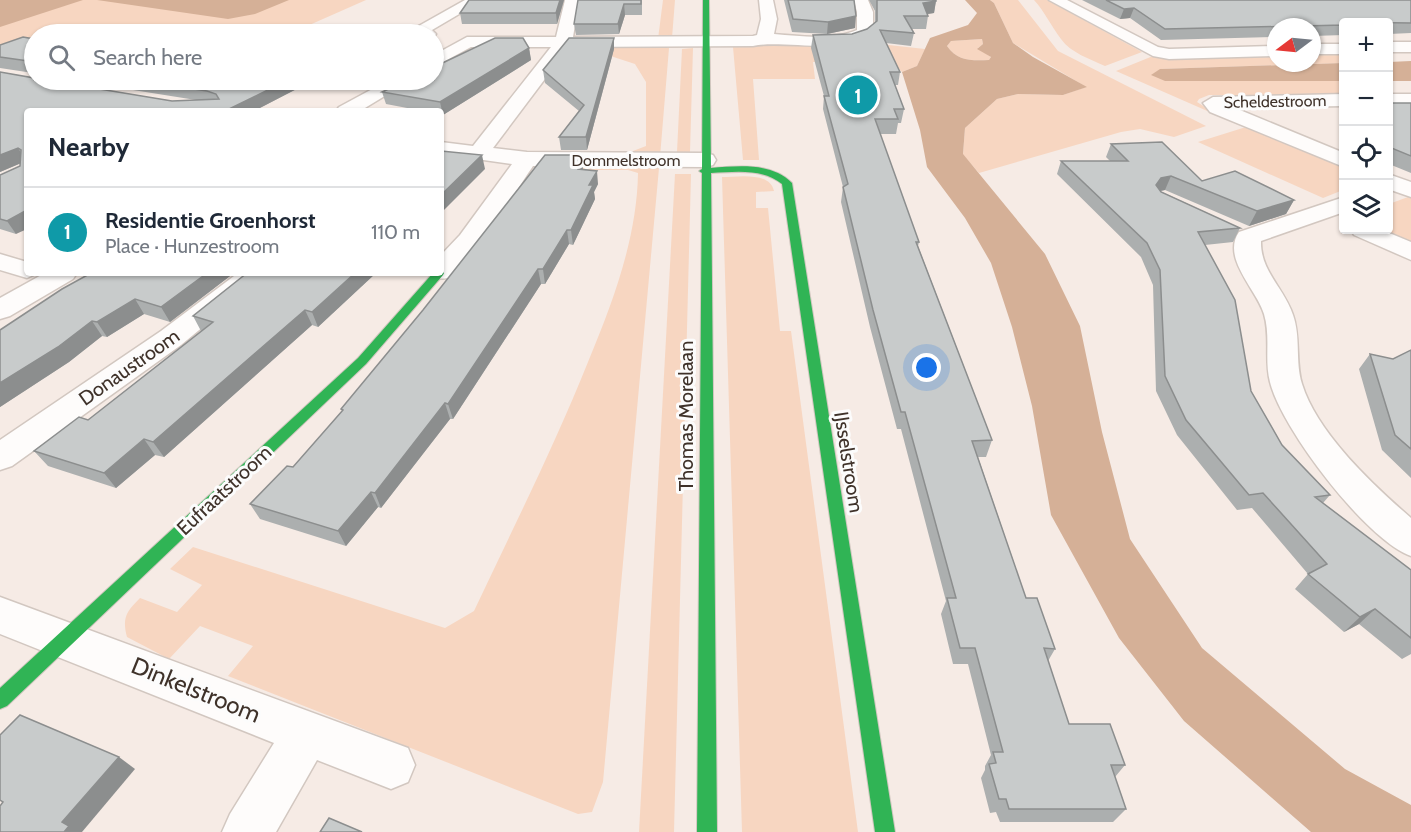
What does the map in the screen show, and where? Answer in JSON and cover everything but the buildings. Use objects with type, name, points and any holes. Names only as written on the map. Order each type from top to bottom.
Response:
[{"type":"street","points":[[432,24],[476,0]]},
{"type":"street","points":[[478,153],[563,44],[572,0]]},
{"type":"street","name":"Thomas Morelaan","points":[[706,0],[707,832]]},
{"type":"street","points":[[765,38],[769,19],[766,0]]},
{"type":"street","points":[[444,38],[467,42],[563,44],[705,42],[765,38],[839,39],[865,33],[865,12],[861,0]]},
{"type":"street","points":[[1056,0],[1154,51],[1169,54],[1267,51]]},
{"type":"street","points":[[444,56],[467,42]]},
{"type":"street","points":[[1393,47],[1411,47]]},
{"type":"street","points":[[1321,49],[1339,48]]},
{"type":"street","points":[[351,108],[384,90]]},
{"type":"street","name":"Scheldestroom","points":[[1339,100],[1213,103],[1217,108],[1339,159]]},
{"type":"street","points":[[1393,100],[1411,100]]},
{"type":"street","name":"Dommelstroom","points":[[444,148],[527,159],[705,166]]},
{"type":"street","name":"Eufraatstroom","points":[[444,268],[469,240],[527,159]]},
{"type":"street","name":"IJsselstroom","points":[[705,166],[767,171],[779,175],[787,183],[885,832]]},
{"type":"street","points":[[1337,212],[1238,233],[1254,274],[1270,296],[1279,315],[1286,384],[1301,414],[1319,442],[1353,484],[1411,540]]},
{"type":"street","points":[[1372,234],[1411,252]]},
{"type":"street","points":[[0,262],[24,269]]},
{"type":"street","points":[[0,310],[51,276]]},
{"type":"street","name":"Donaustroom","points":[[0,457],[171,338],[251,276]]},
{"type":"street","name":"Eufraatstroom","points":[[0,700],[363,361],[437,276]]},
{"type":"street","name":"Dinkelstroom","points":[[0,615],[66,638],[306,734],[391,765]]},
{"type":"street","points":[[248,832],[306,734]]},
{"type":"shaded area","points":[[0,0],[366,0],[312,24],[24,24],[24,44],[0,52]]},
{"type":"shaded area","points":[[0,0],[83,0],[0,27]]},
{"type":"shaded area","points":[[97,0],[289,0],[255,14],[228,19]]},
{"type":"shaded area","points":[[663,0],[675,0],[672,38],[658,39]]},
{"type":"shaded area","points":[[965,0],[990,0],[994,3],[1013,43],[1033,57],[1087,87],[1063,95],[1018,94],[997,99],[965,128],[963,154],[1045,254],[1080,326],[1102,432],[1130,539],[1202,648],[1345,769],[1411,805],[1411,832],[1311,832],[1184,721],[1119,638],[1051,515],[1032,406],[1012,327],[991,263],[965,218],[927,167],[920,130],[902,72],[917,66],[930,38],[968,25],[977,13]],"holes":[[[982,39],[983,44],[977,49],[991,57],[989,60],[971,60],[960,57],[947,46],[951,41]]]},
{"type":"shaded area","points":[[990,0],[1018,0],[1058,51],[1206,126],[1174,137],[1140,129],[1121,132],[979,173],[963,155],[965,128],[997,99],[1018,94],[1063,95],[1086,87],[1013,43],[994,3]]},
{"type":"shaded area","points":[[1034,0],[1047,0],[1142,52],[1105,66],[1087,58],[1065,44]]},
{"type":"shaded area","points":[[982,39],[983,44],[978,48],[991,57],[989,60],[971,60],[960,57],[947,46],[951,41]]},
{"type":"shaded area","points":[[861,42],[925,49],[917,66],[902,72],[892,62],[813,62],[815,79],[753,79],[759,160],[743,160],[733,47]]},
{"type":"shaded area","points":[[586,48],[669,48],[660,157],[624,155],[624,151],[633,151],[646,146],[646,82],[635,64]]},
{"type":"shaded area","points":[[693,48],[690,152],[677,152],[682,49]]},
{"type":"shaded area","points":[[1339,53],[1339,63],[1321,64],[1321,54]]},
{"type":"shaded area","points":[[1267,55],[1267,65],[1160,69],[1165,81],[1339,81],[1339,95],[1209,95],[1199,99],[1197,102],[1221,117],[1116,71],[1153,56],[1167,58]]},
{"type":"shaded area","points":[[1411,61],[1411,81],[1393,81],[1393,62]]},
{"type":"shaded area","points":[[1339,63],[1339,81],[1165,81],[1151,75],[1160,69],[1267,65],[1267,72],[1321,72],[1321,64]]},
{"type":"shaded area","points":[[1246,127],[1339,165],[1339,192],[1323,198],[1198,142]]},
{"type":"shaded area","points":[[555,167],[659,168],[603,782],[592,812],[578,814],[228,676],[253,646],[200,626],[169,659],[127,637],[125,625],[128,611],[140,598],[177,612],[202,585],[170,569],[193,547],[445,628],[474,611],[575,394],[615,293],[633,222],[638,173],[628,170],[539,170]]},
{"type":"shaded area","points":[[675,174],[691,174],[674,832],[639,832]]},
{"type":"shaded area","points":[[722,177],[760,178],[766,180],[774,191],[756,192],[756,208],[768,208],[780,331],[791,331],[858,832],[742,832]]},
{"type":"shaded area","points":[[1411,198],[1411,244],[1389,234],[1393,234],[1393,203]]},
{"type":"traffic: fast","points":[[706,0],[707,832]]},
{"type":"traffic: fast","points":[[704,171],[759,170],[779,177],[787,183],[885,832]]},
{"type":"traffic: fast","points":[[0,700],[362,361],[436,276]]},
{"type":"place","name":"Residentie Groenhorst","points":[[858,95]]}]
